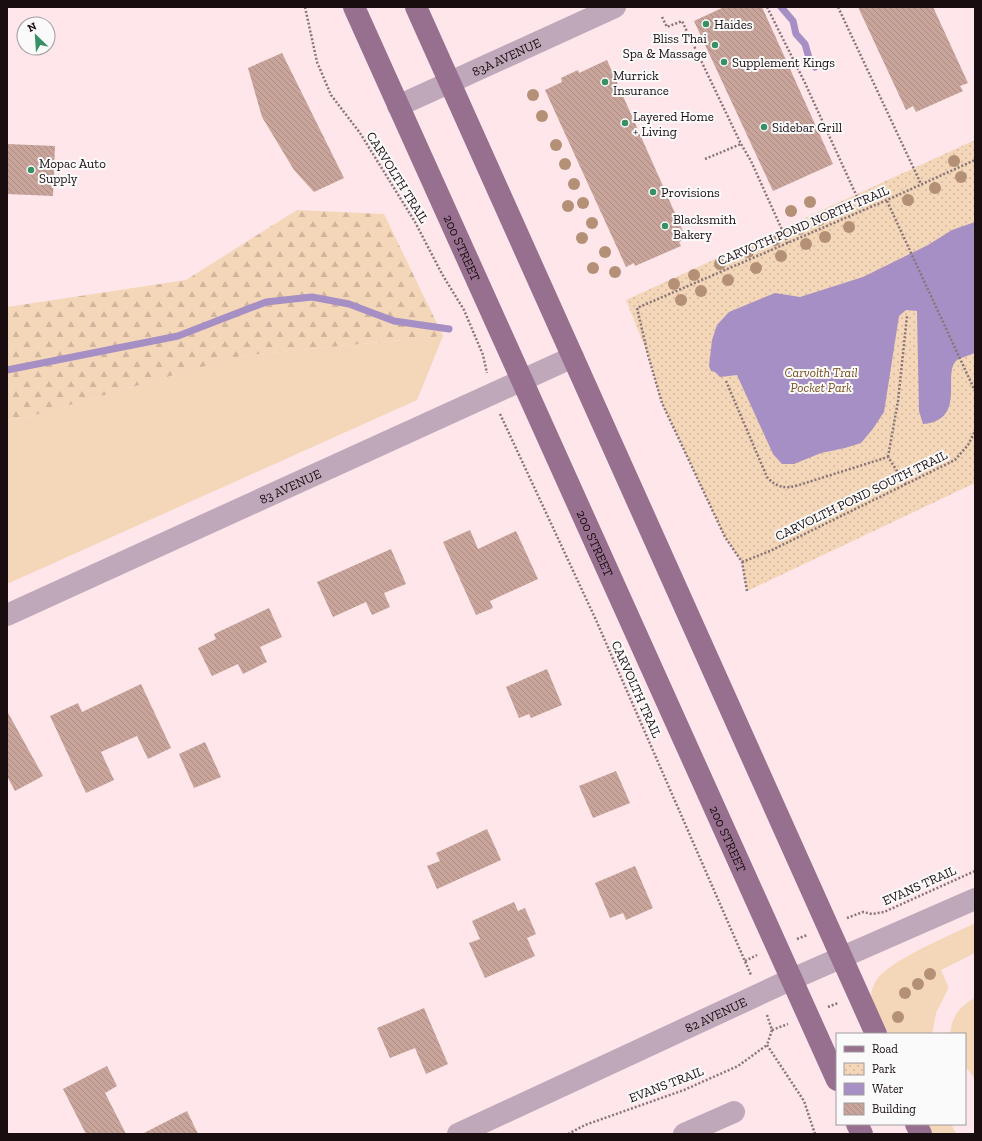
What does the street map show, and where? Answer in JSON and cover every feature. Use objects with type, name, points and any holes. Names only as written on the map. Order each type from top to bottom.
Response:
[{"type":"main road","name":"200 STREET","points":[[354,7],[790,980],[836,1078]]},
{"type":"main road","points":[[416,7],[876,1033]]},
{"type":"main road","points":[[858,1125],[862,1134]]},
{"type":"main road","points":[[916,1125],[921,1134]]},
{"type":"street","name":"83A AVENUE","points":[[398,106],[615,7]]},
{"type":"street","name":"83 AVENUE","points":[[7,615],[521,379],[573,357]]},
{"type":"street","name":"82 AVENUE","points":[[458,1134],[790,980],[975,899]]},
{"type":"street","points":[[684,1134],[734,1112]]},
{"type":"path","name":"CARVOLTH TRAIL","points":[[305,7],[317,62],[331,95],[360,133],[415,222],[442,274],[464,310],[483,355]]},
{"type":"path","points":[[767,7],[804,82],[863,210]]},
{"type":"path","points":[[838,7],[921,184]]},
{"type":"path","points":[[662,17],[667,27],[682,21],[741,144],[751,161],[788,243]]},
{"type":"path","points":[[706,159],[741,144]]},
{"type":"path","name":"CARVOTH POND NORTH TRAIL","points":[[742,562],[726,537],[662,403],[648,355],[637,308],[887,200],[975,160]]},
{"type":"path","points":[[887,200],[975,391]]},
{"type":"path","points":[[906,485],[888,457],[898,401],[907,316]]},
{"type":"path","points":[[726,381],[767,477],[774,485],[786,488],[799,486],[888,457]]},
{"type":"path","name":"CARVOLTH TRAIL","points":[[506,427],[596,620],[745,961]]},
{"type":"path","name":"CARVOLTH POND SOUTH TRAIL","points":[[742,562],[770,551],[956,460],[968,445],[975,431]]},
{"type":"path","points":[[742,562],[747,591]]},
{"type":"path","name":"EVANS TRAIL","points":[[847,918],[863,912],[872,914],[884,912],[975,871]]},
{"type":"path","points":[[772,1030],[767,1045],[804,1101],[815,1134]]},
{"type":"path","name":"EVANS TRAIL","points":[[568,1134],[585,1125],[684,1090],[738,1066],[767,1045]]},
{"type":"green space","name":"Carvolth Trail Pocket Park","points":[[975,140],[975,483],[747,591],[742,562],[725,537],[662,403],[648,355],[626,300]]},
{"type":"green space","points":[[297,210],[384,214],[443,336],[240,356],[28,417],[7,420],[7,307],[186,280]]},
{"type":"green space","points":[[443,336],[417,400],[7,584],[7,420],[28,417],[240,356]]},
{"type":"green space","points":[[975,923],[975,953],[941,970],[948,989],[936,1013],[932,1033],[885,1033],[875,1012],[872,1002],[871,993],[873,986],[879,976],[885,971],[905,957]]},
{"type":"green space","points":[[975,998],[975,1079],[966,1067],[966,1033],[950,1033],[952,1022],[957,1013],[969,1001]]},
{"type":"green space","points":[[928,1125],[952,1125],[956,1134],[932,1134]]},
{"type":"water","points":[[975,222],[975,353],[957,360],[953,366],[951,375],[951,395],[945,414],[937,421],[923,424],[919,411],[917,311],[906,310],[899,316],[884,412],[872,430],[861,443],[821,453],[794,464],[782,464],[773,454],[737,375],[720,377],[715,372],[711,371],[709,366],[712,340],[717,325],[729,312],[775,293],[800,297],[863,277],[928,245],[952,230]]},
{"type":"building","points":[[724,7],[762,7],[833,164],[773,191],[694,21]]},
{"type":"building","points":[[858,7],[933,7],[968,83],[960,86],[963,91],[916,112],[913,106],[906,110]]},
{"type":"building","points":[[282,53],[344,178],[314,192],[294,170],[262,117],[248,68]]},
{"type":"building","points":[[607,60],[686,238],[679,242],[681,246],[635,266],[634,263],[626,267],[545,90],[562,82],[561,78],[578,70],[579,73]]},
{"type":"building","name":"Mopac Auto Supply","points":[[7,144],[55,146],[53,196],[7,194]]},
{"type":"building","points":[[470,530],[478,549],[516,531],[538,579],[490,601],[493,608],[476,615],[443,542]]},
{"type":"building","points":[[391,549],[406,584],[384,593],[390,607],[372,615],[366,602],[333,617],[317,582]]},
{"type":"building","points":[[269,608],[282,637],[260,647],[267,662],[243,674],[238,664],[212,676],[198,648],[216,639],[214,634]]},
{"type":"building","points":[[547,669],[562,705],[531,718],[529,714],[519,718],[506,687]]},
{"type":"building","points":[[141,684],[171,748],[148,759],[137,736],[101,752],[114,780],[86,793],[50,716],[78,703],[82,712]]},
{"type":"building","points":[[7,711],[43,776],[15,791],[7,776]]},
{"type":"building","points":[[205,742],[221,777],[194,788],[179,754]]},
{"type":"building","points":[[616,771],[630,803],[593,818],[579,786]]},
{"type":"building","points":[[487,829],[501,860],[437,889],[427,866],[440,861],[436,853]]},
{"type":"building","points":[[635,866],[653,908],[626,920],[623,913],[610,918],[595,883]]},
{"type":"building","points":[[514,902],[518,911],[525,908],[536,934],[527,938],[535,956],[485,978],[469,943],[480,939],[472,921]]},
{"type":"building","points":[[424,1008],[448,1064],[426,1074],[415,1048],[390,1058],[377,1028]]},
{"type":"building","points":[[107,1066],[117,1086],[105,1093],[126,1134],[86,1134],[63,1089]]},
{"type":"building","points":[[187,1111],[198,1134],[142,1134]]},
{"type":"waterway","points":[[781,7],[793,21],[796,34],[805,44],[809,58],[815,67]]},
{"type":"waterway","points":[[7,370],[178,336],[266,302],[312,297],[349,304],[394,321],[449,329]]},
{"type":"place","name":"Haides","points":[[706,24]]},
{"type":"place","name":"Bliss Thai Spa & Massage","points":[[715,45]]},
{"type":"place","name":"Supplement Kings","points":[[724,62]]},
{"type":"place","name":"Murrick Insurance","points":[[605,82]]},
{"type":"place","name":"Layered Home + Living","points":[[625,123]]},
{"type":"place","name":"Sidebar Grill","points":[[764,127]]},
{"type":"place","name":"Mopac Auto Supply","points":[[31,170]]},
{"type":"place","name":"Provisions","points":[[653,192]]},
{"type":"place","name":"Blacksmith Bakery","points":[[665,226]]}]
